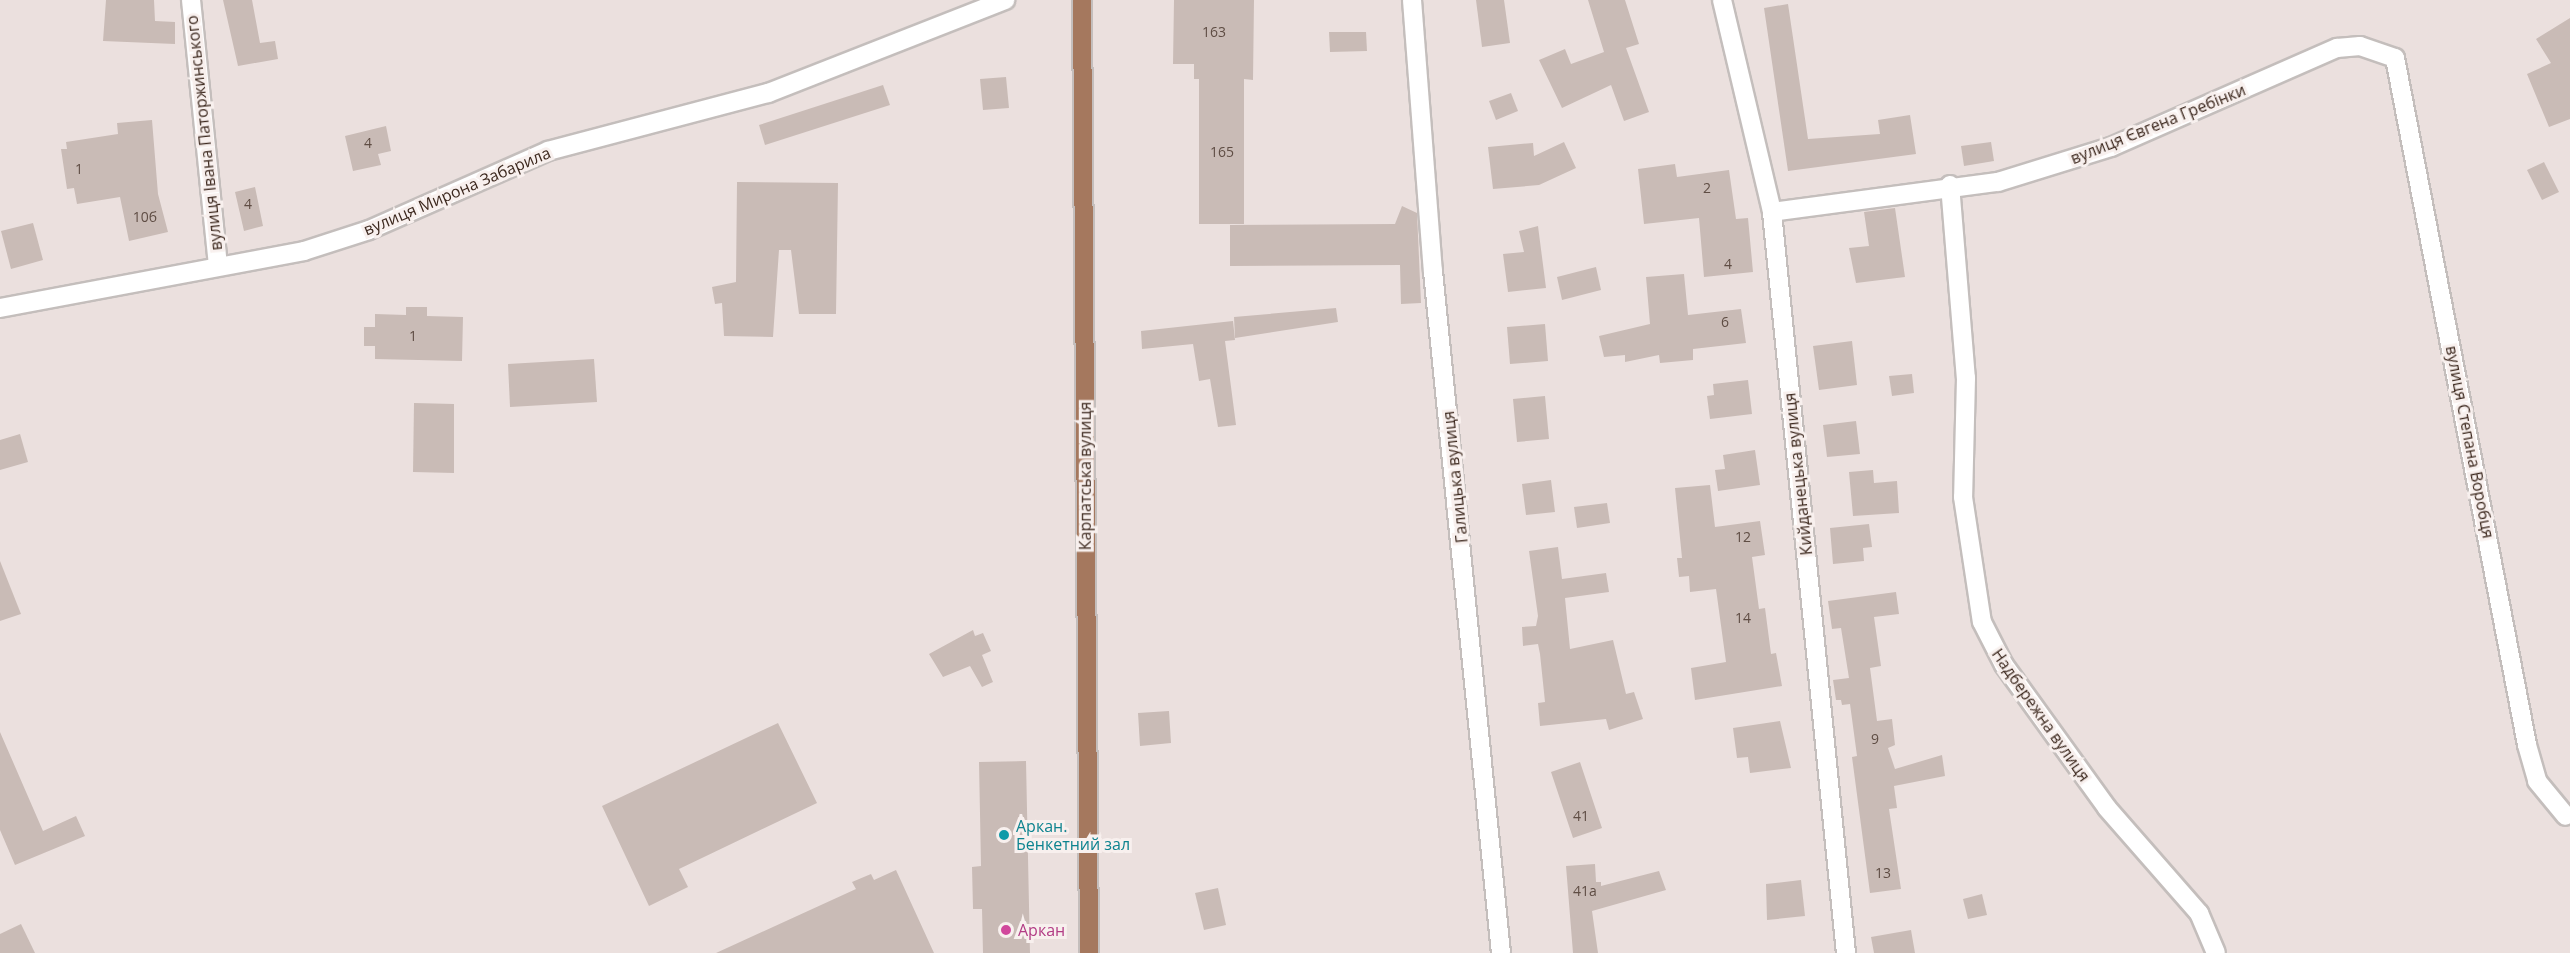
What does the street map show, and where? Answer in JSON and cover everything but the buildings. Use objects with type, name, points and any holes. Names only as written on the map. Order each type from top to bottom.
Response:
[{"type":"main road","name":"Карпатська вулиця","points":[[1082,0],[1089,953]]},
{"type":"street","name":"вулиця Івана Паторжинського","points":[[191,0],[218,266]]},
{"type":"street","name":"вулиця Мирона Забарила","points":[[0,308],[304,251],[369,230],[548,152],[768,93],[1005,0]]},
{"type":"street","name":"Галицька вулиця","points":[[1412,0],[1433,271],[1501,953]]},
{"type":"street","name":"Кийданецька вулиця","points":[[1722,0],[1772,212],[1846,953]]},
{"type":"street","name":"вулиця Євгена Гребінки","points":[[1772,212],[1950,185],[1998,182],[2111,147],[2337,48],[2360,46],[2396,58]]},
{"type":"street","name":"вулиця Степана Воробця","points":[[2396,58],[2527,745],[2537,781],[2566,816]]},
{"type":"street","name":"Надбережна вулиця","points":[[1950,185],[1966,378],[1963,497],[1982,622],[2004,665],[2107,808],[2199,914],[2216,953]]},
{"type":"place","name":"Аркан. Бенкетний зал","points":[[1004,835]]},
{"type":"place","name":"Аркан","points":[[1006,930]]}]
